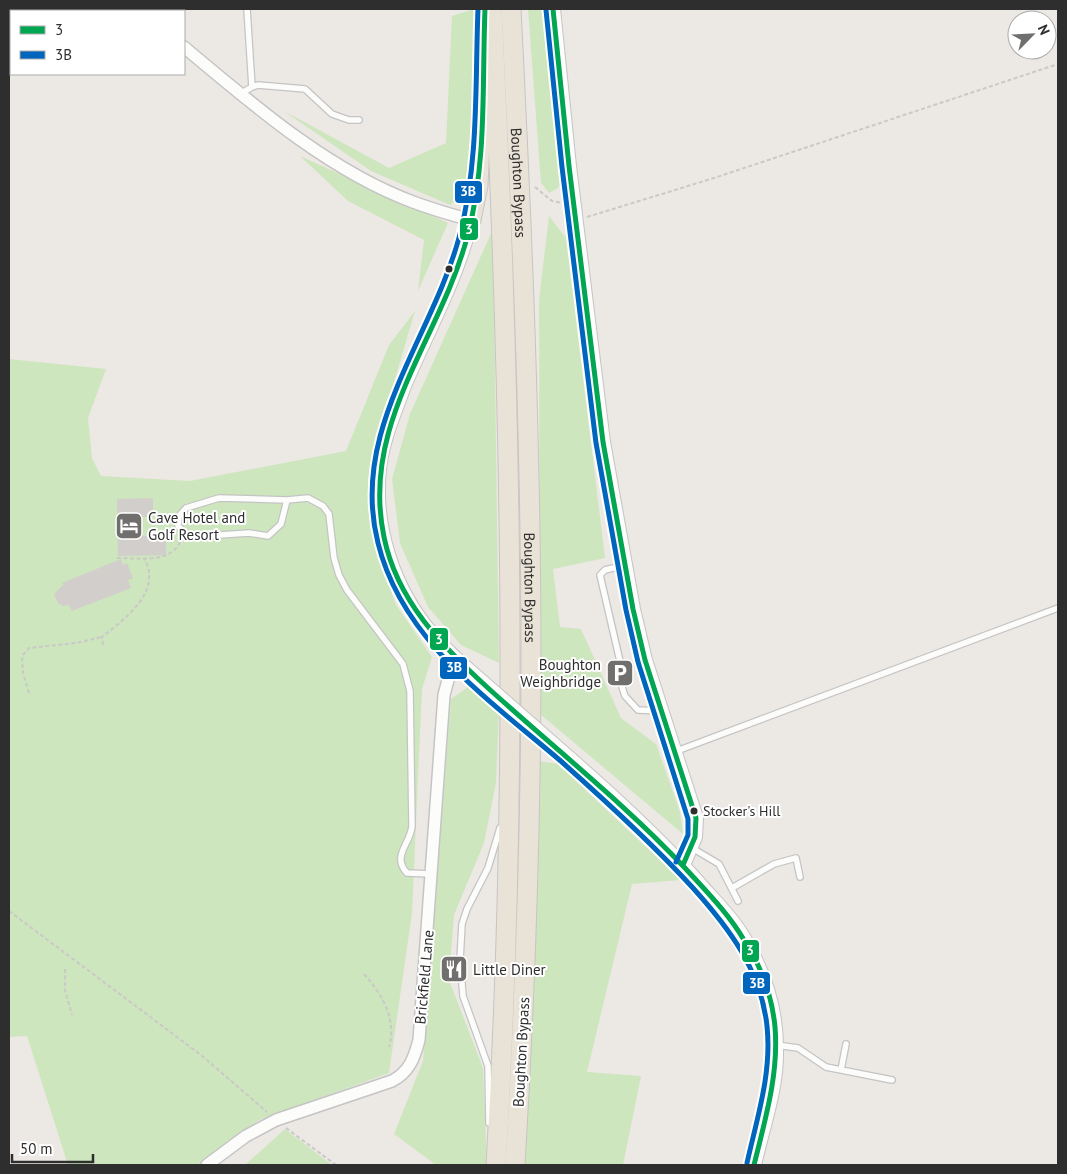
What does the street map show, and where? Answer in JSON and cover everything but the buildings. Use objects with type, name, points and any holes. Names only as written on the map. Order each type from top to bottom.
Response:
[{"type":"highway","points":[[471,220],[478,186],[483,119],[485,9]]},
{"type":"highway","name":"Boughton Bypass","points":[[492,9],[502,213],[509,472],[511,750],[506,968],[495,1165]]},
{"type":"highway","name":"Boughton Bypass","points":[[511,9],[523,264],[531,662],[527,902],[515,1165]]},
{"type":"street","points":[[553,9],[574,206],[603,442],[625,565],[645,660],[696,818],[696,831],[692,848],[683,865]]},
{"type":"street","points":[[185,48],[297,138],[365,180],[412,202],[471,220],[449,289],[390,422],[379,469],[378,496],[383,535],[401,587],[429,631],[457,660],[637,819],[683,865],[732,921],[749,947],[768,992],[776,1045],[775,1078],[754,1165]]},
{"type":"street","name":"Brickfield Lane","points":[[207,1165],[246,1136],[276,1120],[392,1082],[400,1077],[411,1063],[419,1040],[444,695],[457,660]]},
{"type":"lane","points":[[247,9],[252,87]]},
{"type":"lane","points":[[240,94],[258,85],[305,90],[332,114],[349,120],[359,120]]},
{"type":"lane","points":[[287,500],[281,524],[268,536],[249,533],[199,538],[190,537],[178,526],[179,516],[186,508],[219,498],[287,500],[308,498],[323,506],[329,514],[334,558],[339,575],[347,590],[405,669],[411,699],[412,826],[411,834],[401,850],[400,861],[406,873],[432,874]]},
{"type":"lane","points":[[625,565],[605,570],[600,575],[622,670],[622,687],[631,705],[638,710],[661,711]]},
{"type":"lane","points":[[674,752],[1058,608]]},
{"type":"lane","points":[[495,1165],[489,1123],[488,1066],[463,996],[460,960],[462,924],[466,909],[488,868],[499,836],[511,750]]},
{"type":"lane","points":[[692,848],[717,862],[738,902]]},
{"type":"lane","points":[[732,888],[786,859],[796,858],[800,877]]},
{"type":"lane","points":[[841,1070],[846,1044]]},
{"type":"lane","points":[[776,1045],[798,1048],[826,1067],[892,1080]]},
{"type":"path","points":[[532,185],[552,201],[574,206],[586,217],[714,178],[1058,64]]},
{"type":"path","points":[[117,558],[167,556],[178,550],[184,533]]},
{"type":"path","points":[[29,693],[23,673],[22,656],[30,648],[102,637],[138,604],[150,587],[150,567],[144,558]]},
{"type":"path","points":[[102,637],[103,645]]},
{"type":"path","points":[[9,910],[201,1055],[276,1120],[336,1165]]},
{"type":"path","points":[[65,969],[65,990],[72,1014]]},
{"type":"path","points":[[364,974],[378,990],[390,1015],[388,1047]]},
{"type":"green space","points":[[474,9],[469,190],[450,205],[371,171],[284,111],[389,168],[446,143],[452,16]]},
{"type":"green space","points":[[528,9],[546,9],[564,176],[558,188],[549,193],[541,183]]},
{"type":"green space","points":[[300,156],[448,223],[418,291],[424,240],[348,201]]},
{"type":"green space","points":[[549,216],[566,238],[605,558],[553,569],[560,627],[581,629],[621,718],[656,744],[680,812],[683,834],[540,714],[539,300]]},
{"type":"green space","points":[[493,229],[499,663],[461,645],[428,607],[400,543],[392,479],[410,414]]},
{"type":"green space","points":[[415,311],[370,464],[374,544],[396,605],[432,657],[422,689],[412,913],[389,1073],[259,1120],[197,1165],[68,1165],[27,1036],[9,1037],[9,359],[106,369],[88,418],[92,458],[101,476],[190,481],[346,451],[389,345]]},
{"type":"green space","points":[[468,687],[499,709],[496,783],[484,843],[454,915],[449,980],[483,1068],[487,1165],[436,1165],[394,1134],[423,1061],[451,699]]},
{"type":"green space","points":[[539,761],[558,764],[681,880],[632,884],[587,1072],[641,1076],[623,1165],[525,1165]]},
{"type":"green space","points":[[285,1129],[332,1165],[245,1165]]},
{"type":"transit line","name":"3B","points":[[478,9],[475,122],[466,206],[460,234],[448,272],[398,385],[384,423],[375,461],[372,501],[378,543],[390,578],[407,610],[428,639],[479,692],[580,778],[662,855],[693,888],[731,934],[758,986],[767,1026],[766,1078],[747,1163]]},
{"type":"transit line","name":"3","points":[[485,9],[483,122],[474,206],[468,234],[456,272],[393,418],[383,456],[380,495],[384,537],[390,560],[399,582],[410,602],[438,639],[488,688],[613,798],[662,844],[724,911],[750,950],[768,993],[774,1015],[776,1045],[767,1114],[754,1165]]},
{"type":"transit line","name":"3","points":[[553,9],[569,166],[603,442],[633,609],[645,660],[696,818],[695,837],[683,865]]},
{"type":"transit line","name":"3B","points":[[546,10],[562,167],[596,443],[626,610],[638,662],[688,819],[688,835],[676,862]]},
{"type":"place","name":"Cave Hotel and Golf Resort","points":[[129,526]]},
{"type":"place","name":"Boughton Weighbridge","points":[[620,673]]},
{"type":"place","name":"Stocker's Hill","points":[[694,811]]},
{"type":"place","name":"Little Diner","points":[[454,969]]}]
